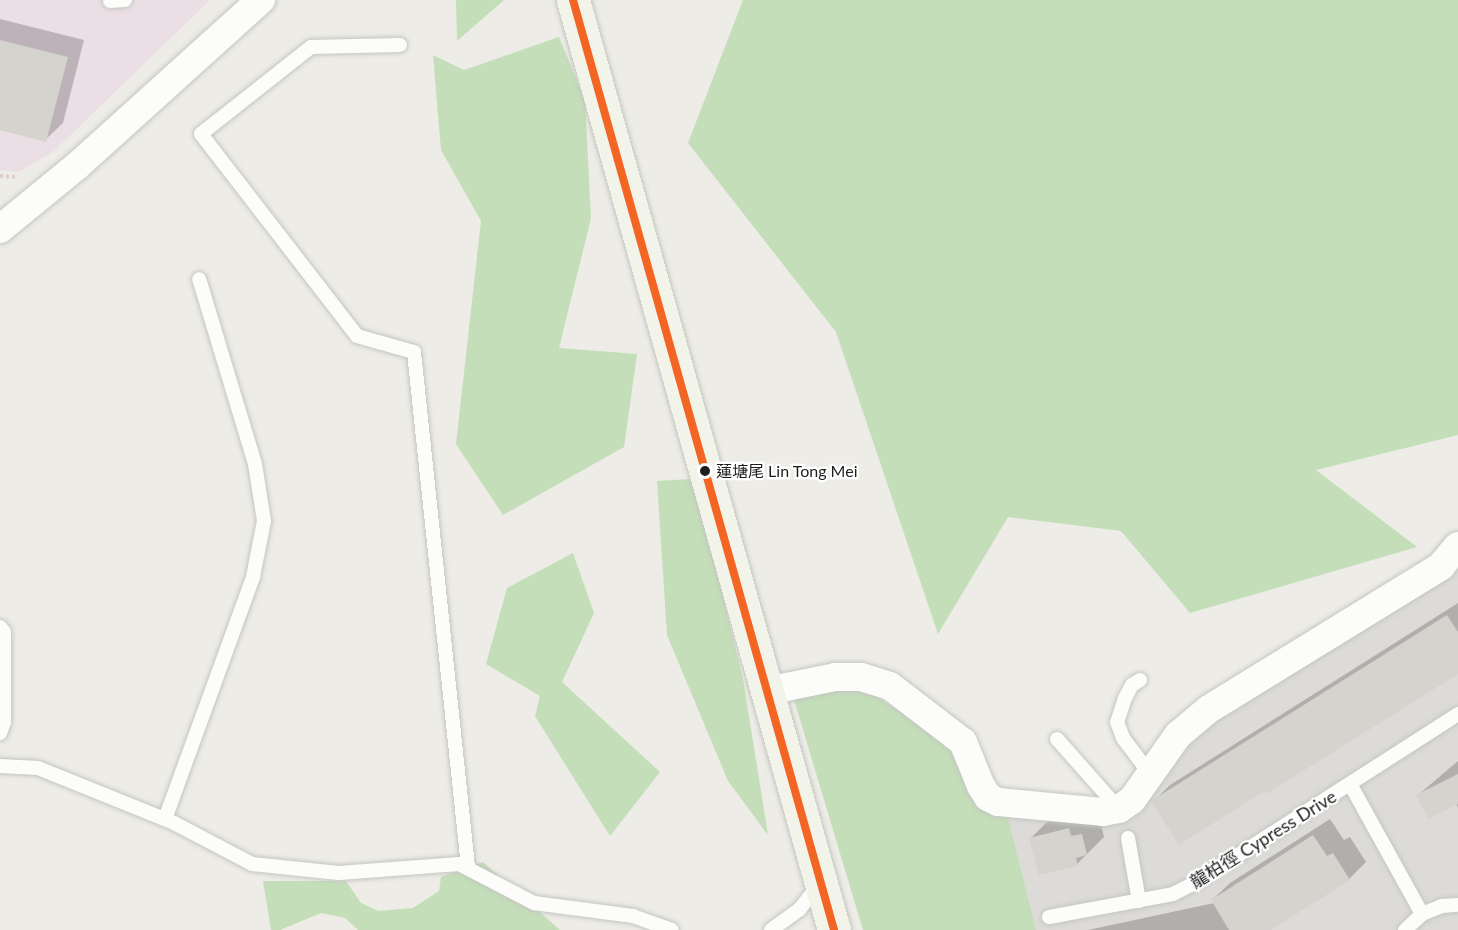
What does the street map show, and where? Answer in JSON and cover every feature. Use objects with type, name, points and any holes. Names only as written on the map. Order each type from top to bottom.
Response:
[{"type":"main road","points":[[573,0],[834,930]]},
{"type":"street","points":[[0,229],[77,166],[261,0]]},
{"type":"street","points":[[767,691],[835,676],[861,677],[890,686],[963,742],[981,786],[988,797],[998,802],[1103,812],[1119,809],[1131,800],[1178,735],[1209,709],[1441,566],[1458,546]]},
{"type":"lane","points":[[110,1],[125,0]]},
{"type":"lane","points":[[400,45],[311,47],[201,134],[357,336],[414,352],[468,867]]},
{"type":"lane","points":[[165,819],[253,577],[264,521],[255,464],[199,279]]},
{"type":"lane","points":[[0,627],[3,632],[4,655],[4,722],[0,733]]},
{"type":"lane","points":[[1140,680],[1132,686],[1125,698],[1117,722],[1124,738],[1150,774]]},
{"type":"lane","name":"龍柏徑 Cypress Drive","points":[[1049,917],[1173,894],[1198,881],[1458,714]]},
{"type":"lane","points":[[1057,739],[1119,809]]},
{"type":"lane","points":[[0,766],[38,768],[165,819],[252,864],[339,873],[459,864],[534,903],[633,916],[672,930]]},
{"type":"lane","points":[[1350,784],[1422,914]]},
{"type":"lane","points":[[1128,838],[1139,901]]},
{"type":"lane","points":[[771,930],[783,924],[799,910],[820,882]]},
{"type":"lane","points":[[1405,930],[1422,914],[1442,906],[1458,905]]},
{"type":"shaded area","points":[[0,0],[210,0],[54,151],[19,172],[0,170]]},
{"type":"shaded area","points":[[1458,561],[1458,930],[863,930],[872,694],[915,721],[968,785],[1120,821],[1200,725]]},
{"type":"green space","points":[[456,0],[504,0],[457,41]]},
{"type":"green space","points":[[743,0],[1458,0],[1458,435],[1316,470],[1417,547],[1190,613],[1121,531],[1008,517],[938,634],[836,332],[688,143]]},
{"type":"green space","points":[[559,37],[585,100],[591,218],[559,348],[637,354],[624,447],[503,515],[456,444],[481,221],[441,150],[433,55],[464,70]]},
{"type":"green space","points":[[690,479],[705,524],[743,679],[768,835],[728,781],[667,635],[657,481]]},
{"type":"green space","points":[[573,553],[594,613],[562,682],[660,772],[610,836],[535,716],[540,696],[486,664],[507,588]]},
{"type":"green space","points":[[840,686],[872,694],[915,721],[951,748],[1007,814],[1036,930],[863,930],[792,693]]},
{"type":"green space","points":[[483,862],[560,930],[358,930],[345,918],[321,913],[280,930],[271,930],[263,881],[346,881],[361,903],[378,911],[413,908],[439,891],[441,877]]},
{"type":"building","points":[[0,40],[68,57],[46,142],[0,130]]},
{"type":"building","points":[[1447,615],[1458,632],[1458,674],[1266,794],[1264,791],[1179,845],[1151,801]]},
{"type":"building","points":[[1458,774],[1458,804],[1428,819],[1416,795]]},
{"type":"building","points":[[1069,828],[1071,836],[1082,834],[1087,855],[1076,858],[1078,866],[1039,875],[1029,838]]},
{"type":"building","points":[[1313,835],[1327,856],[1333,853],[1350,880],[1271,930],[1229,930],[1211,900]]},
{"type":"transit line","points":[[573,0],[834,930]]},
{"type":"place","name":"蓮塘尾 Lin Tong Mei","points":[[705,471]]}]
